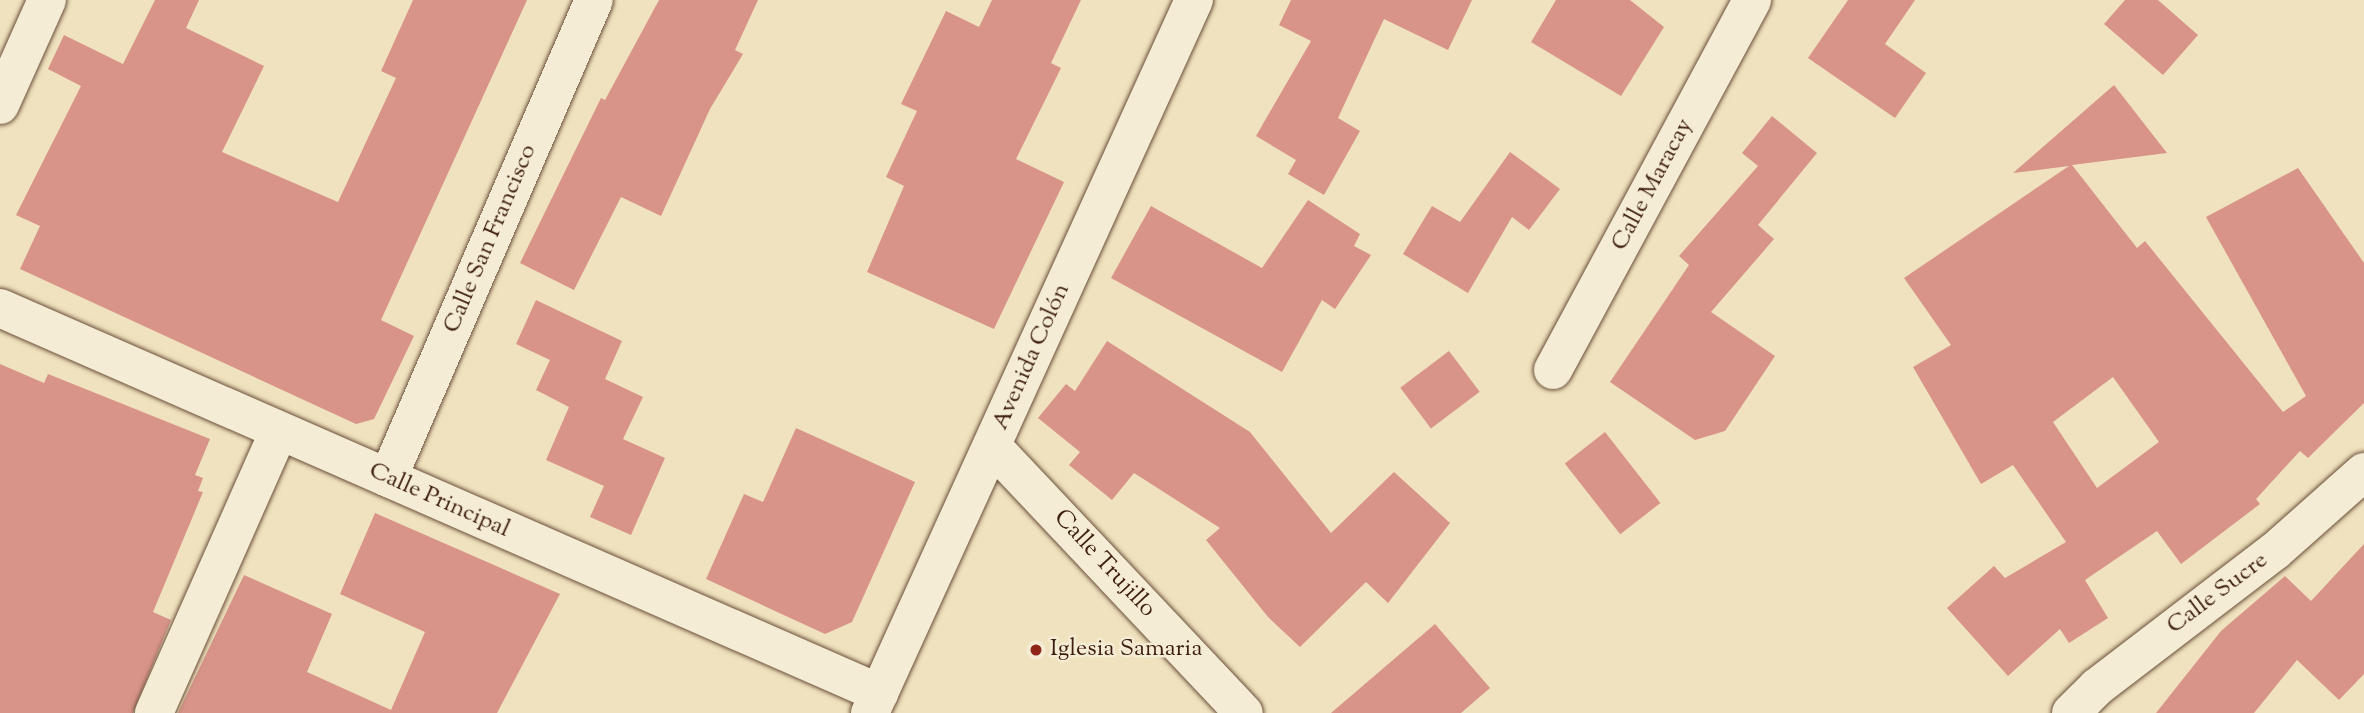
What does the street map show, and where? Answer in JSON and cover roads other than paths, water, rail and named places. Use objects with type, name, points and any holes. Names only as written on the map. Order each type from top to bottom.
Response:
[{"type":"street","points":[[0,105],[47,0]]},
{"type":"street","name":"Calle San Francisco","points":[[387,478],[594,0]]},
{"type":"street","name":"Avenida Colón","points":[[874,703],[1194,0]]},
{"type":"street","name":"Calle Maracay","points":[[1553,370],[1752,0]]},
{"type":"street","name":"Calle Principal","points":[[0,308],[387,478],[874,703]]},
{"type":"street","points":[[154,713],[279,431]]},
{"type":"street","name":"Calle Trujillo","points":[[992,446],[1244,713]]},
{"type":"street","name":"Calle Sucre","points":[[2071,713],[2275,551],[2364,472]]},
{"type":"place","name":"Iglesia Samaria","points":[[1036,650]]}]
